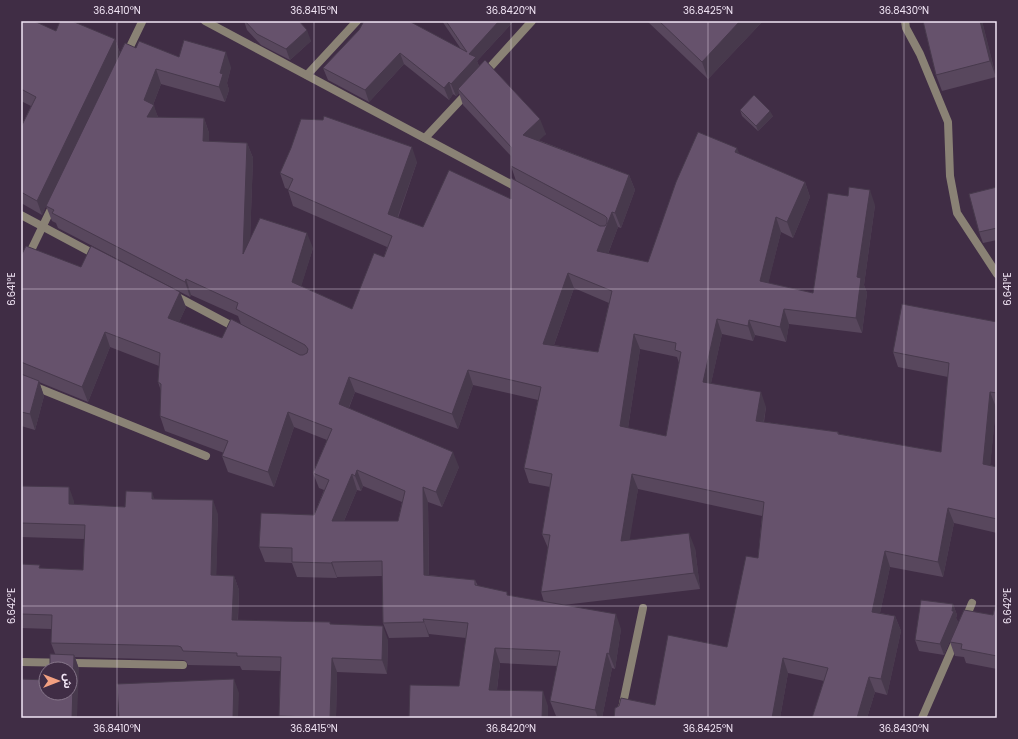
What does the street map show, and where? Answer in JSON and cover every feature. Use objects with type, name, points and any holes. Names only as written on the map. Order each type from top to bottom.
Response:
[{"type":"street","points":[[122,64],[140,21]]},
{"type":"street","points":[[204,21],[531,194]]},
{"type":"street","points":[[307,75],[357,21]]},
{"type":"street","points":[[425,138],[532,21]]},
{"type":"street","points":[[905,21],[906,28],[920,54],[948,122],[950,176],[957,213],[997,274]]},
{"type":"street","points":[[21,271],[56,198]]},
{"type":"street","points":[[21,215],[106,259]]},
{"type":"street","points":[[168,292],[245,332]]},
{"type":"street","points":[[21,381],[206,456]]},
{"type":"street","points":[[922,718],[972,603]]},
{"type":"street","points":[[620,718],[643,608]]},
{"type":"street","points":[[21,662],[183,666]]},
{"type":"building","points":[[21,21],[34,21],[56,31],[60,21],[72,21],[115,39],[37,201],[21,192],[21,127],[36,97],[21,89]]},
{"type":"building","points":[[245,21],[299,21],[307,30],[286,49],[257,34]]},
{"type":"building","points":[[364,21],[409,21],[467,52],[446,21],[499,21],[469,54],[476,57],[451,84],[449,82],[444,88],[400,53],[365,90],[323,68],[359,30]]},
{"type":"building","points":[[659,21],[740,21],[702,62]]},
{"type":"building","points":[[923,21],[980,21],[990,61],[936,75]]},
{"type":"building","points":[[184,40],[226,52],[220,73],[223,74],[219,87],[156,69],[144,100],[154,105],[147,117],[204,118],[203,141],[247,143],[243,254],[260,218],[307,233],[292,282],[352,309],[374,253],[384,257],[392,236],[288,190],[293,179],[280,173],[301,119],[323,120],[324,116],[412,147],[388,214],[423,227],[449,170],[511,199],[511,178],[600,226],[605,226],[607,223],[607,218],[605,216],[511,166],[511,147],[458,89],[485,60],[540,119],[523,135],[629,175],[615,213],[612,212],[597,251],[648,262],[676,182],[698,132],[737,148],[735,152],[805,182],[787,222],[776,217],[760,281],[813,293],[828,193],[848,196],[849,187],[870,190],[857,277],[861,278],[856,318],[784,309],[780,327],[749,320],[748,326],[717,319],[703,382],[761,392],[756,421],[838,432],[838,434],[941,452],[949,363],[893,352],[902,304],[997,322],[997,393],[990,392],[983,464],[997,467],[997,519],[948,508],[938,562],[885,551],[872,612],[895,616],[881,679],[869,677],[857,718],[812,718],[828,668],[783,658],[772,718],[614,718],[615,708],[619,706],[621,698],[655,705],[668,635],[727,647],[746,556],[758,558],[764,502],[632,474],[621,541],[689,533],[694,573],[541,592],[550,535],[542,534],[552,474],[524,468],[541,387],[468,370],[452,414],[349,377],[339,404],[453,452],[436,492],[423,487],[424,575],[475,580],[475,585],[507,592],[507,595],[616,614],[609,654],[607,653],[595,710],[550,701],[560,651],[495,648],[489,690],[543,691],[542,718],[409,718],[410,685],[459,686],[468,623],[423,619],[424,622],[383,623],[382,561],[331,563],[292,562],[292,548],[259,547],[261,513],[314,515],[329,480],[313,473],[332,429],[288,412],[268,472],[222,456],[228,441],[160,416],[161,384],[158,382],[160,353],[105,332],[82,387],[21,362],[21,256],[26,246],[81,267],[91,246],[180,292],[168,318],[222,338],[231,319],[300,355],[307,353],[308,349],[305,345],[236,309],[238,303],[186,279],[185,282],[52,213],[54,210],[46,206],[125,43],[136,48],[139,41],[179,57]],"holes":[[[568,273],[612,291],[598,352],[543,344]],[[634,334],[676,343],[675,350],[681,352],[666,436],[620,426]],[[357,470],[405,491],[398,521],[332,521],[352,474],[355,476]]]},
{"type":"building","points":[[754,95],[770,111],[756,126],[740,110]]},
{"type":"building","points":[[997,187],[997,228],[979,232],[969,194]]},
{"type":"building","points":[[21,374],[39,381],[30,414],[21,412]]},
{"type":"building","points":[[21,486],[69,487],[69,504],[125,507],[126,491],[152,492],[152,499],[213,500],[211,575],[234,576],[232,620],[330,622],[330,624],[383,626],[382,660],[332,658],[330,718],[311,718],[279,716],[281,657],[237,656],[237,653],[183,651],[181,647],[178,646],[51,643],[52,615],[21,614],[21,564],[40,565],[39,568],[83,570],[85,525],[21,523]]},
{"type":"building","points":[[921,600],[953,604],[952,611],[954,611],[940,644],[915,640]]},
{"type":"building","points":[[995,607],[997,607],[997,656],[961,649],[962,644],[950,642],[964,610],[993,615]]},
{"type":"building","points":[[50,654],[74,655],[74,661],[50,661]]},
{"type":"building","points":[[21,679],[38,680],[38,701],[73,701],[72,718],[21,718]]},
{"type":"building","points":[[234,679],[233,718],[119,718],[117,684]]}]
